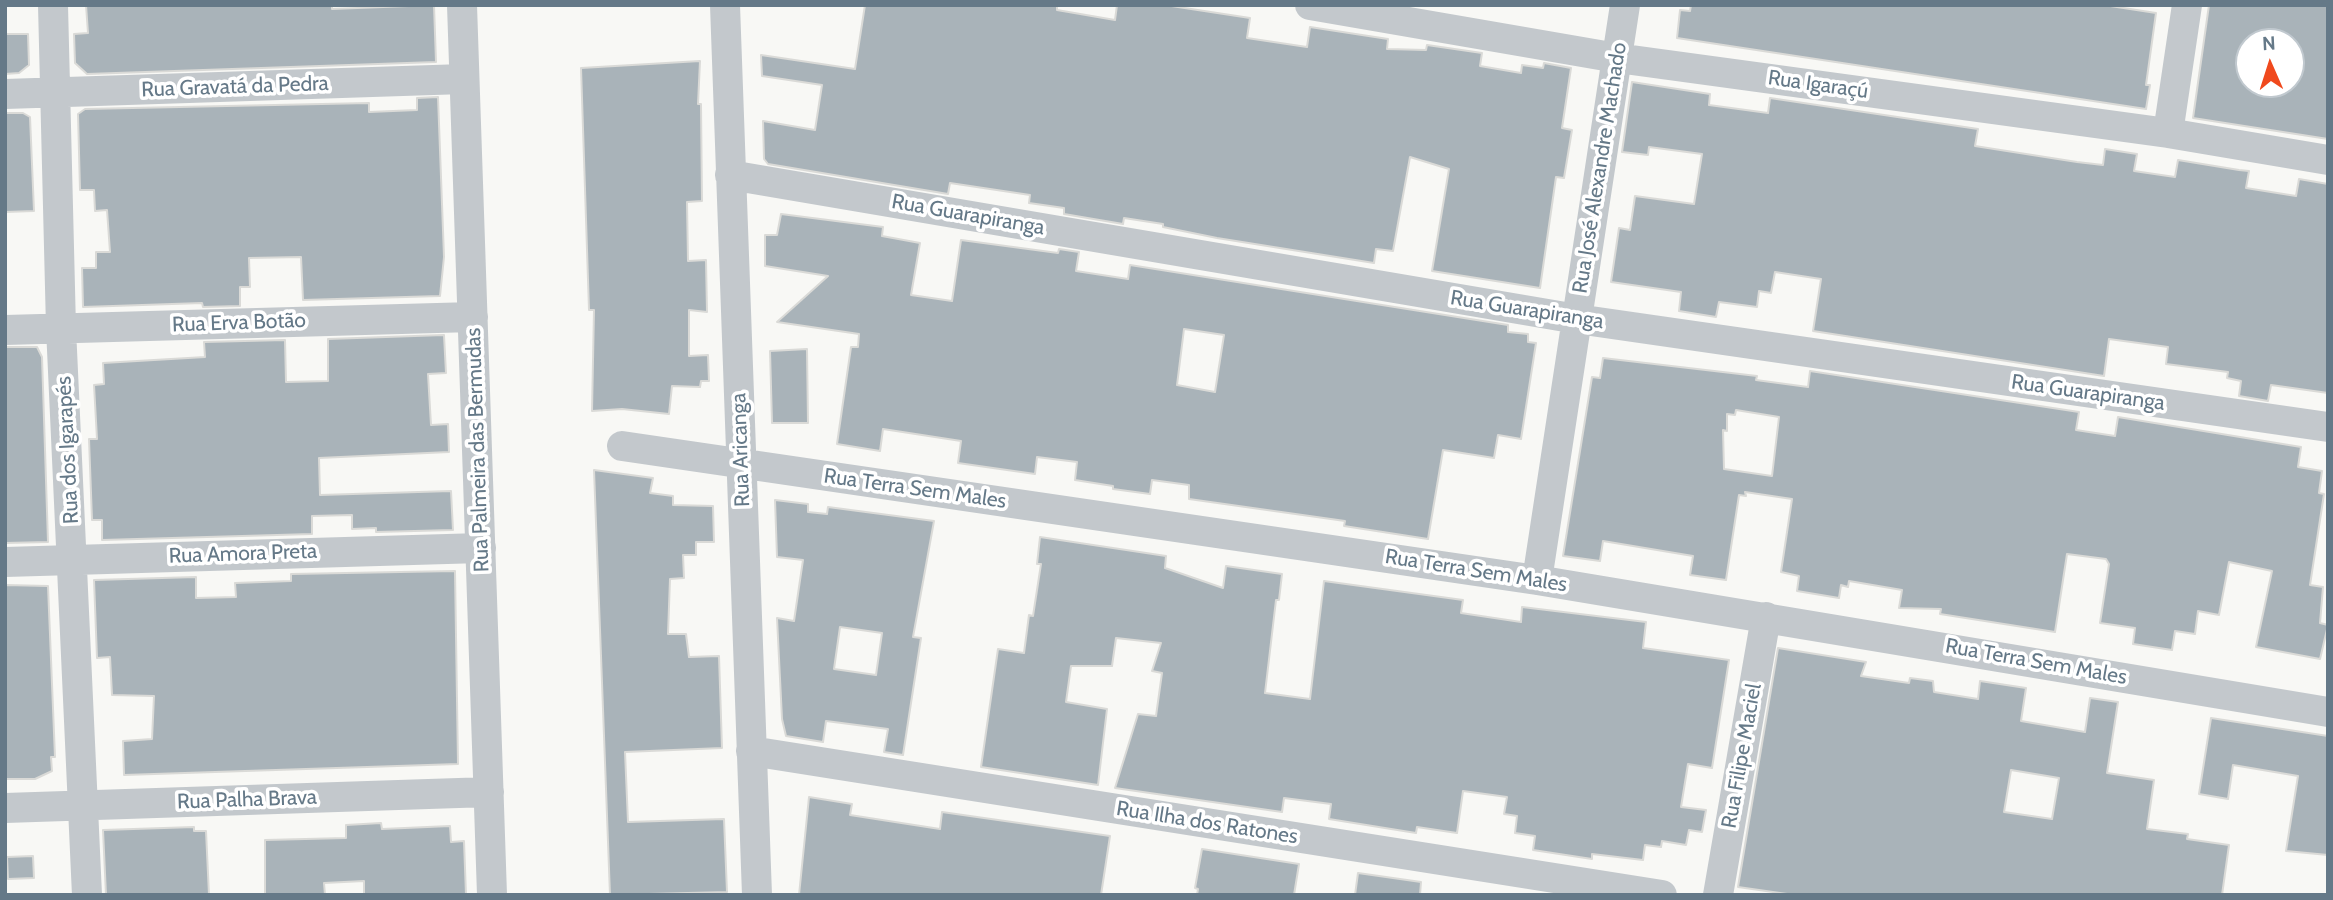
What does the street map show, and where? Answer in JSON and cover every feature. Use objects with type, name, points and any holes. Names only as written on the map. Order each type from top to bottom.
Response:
[{"type":"street","name":"Rua dos Igarapés","points":[[52,5],[61,328],[74,559],[86,895]]},
{"type":"street","name":"Rua Palmeira das Bermudas","points":[[462,5],[492,895]]},
{"type":"street","name":"Rua Aricanga","points":[[725,5],[757,895]]},
{"type":"street","name":"Rua Igaraçú","points":[[1310,5],[1617,58],[2168,133],[2328,160]]},
{"type":"street","name":"Rua José Alexandre Machado","points":[[1536,580],[1625,5]]},
{"type":"street","points":[[2168,133],[2188,5]]},
{"type":"street","name":"Rua Gravatá da Pedra","points":[[5,94],[464,79]]},
{"type":"street","name":"Rua Guarapiranga","points":[[730,175],[1577,319],[2328,427]]},
{"type":"street","name":"Rua Erva Botão","points":[[5,330],[473,317]]},
{"type":"street","name":"Rua Terra Sem Males","points":[[622,446],[1536,580],[2328,712]]},
{"type":"street","name":"Rua Amora Preta","points":[[5,562],[481,548]]},
{"type":"street","name":"Rua Filipe Maciel","points":[[1718,895],[1766,617]]},
{"type":"street","name":"Rua Ilha dos Ratones","points":[[751,751],[1662,895]]},
{"type":"street","name":"Rua Palha Brava","points":[[5,808],[489,792]]},
{"type":"building","points":[[86,5],[332,5],[332,9],[434,5],[436,62],[87,74],[75,63],[74,34],[88,33]]},
{"type":"building","points":[[865,5],[1057,5],[1057,10],[1115,20],[1117,5],[1165,5],[1250,18],[1247,38],[1307,47],[1310,27],[1388,39],[1387,49],[1426,50],[1427,45],[1482,53],[1480,66],[1521,73],[1522,65],[1543,68],[1544,63],[1571,68],[1562,128],[1572,130],[1564,178],[1556,177],[1540,288],[1432,271],[1449,169],[1410,157],[1393,251],[1376,249],[1374,263],[1217,238],[1163,227],[1163,224],[1124,218],[1123,224],[1064,214],[1064,208],[1029,203],[1030,195],[950,183],[948,194],[768,164],[764,159],[763,121],[815,130],[822,85],[762,76],[761,55],[855,69]]},
{"type":"building","points":[[1691,5],[2104,5],[2156,13],[2146,85],[2150,85],[2146,109],[1677,38],[1680,10],[1690,11]]},
{"type":"building","points":[[2209,5],[2328,5],[2328,139],[2193,118]]},
{"type":"building","points":[[5,34],[28,34],[29,65],[19,73],[5,74]]},
{"type":"building","points":[[700,61],[698,104],[701,104],[702,201],[687,202],[688,261],[706,260],[707,312],[689,310],[689,356],[708,355],[709,381],[701,381],[700,387],[672,386],[669,414],[622,409],[592,411],[594,310],[589,310],[581,68]]},
{"type":"building","points":[[1632,82],[1710,94],[1709,105],[1768,113],[1770,98],[1978,129],[1975,146],[2077,162],[2103,165],[2105,149],[2137,154],[2134,171],[2175,177],[2178,160],[2249,171],[2246,188],[2296,196],[2299,179],[2328,184],[2328,393],[2271,385],[2268,401],[2239,396],[2241,381],[2227,378],[2228,372],[2166,364],[2168,347],[2109,339],[2104,376],[1813,331],[1821,279],[1775,272],[1771,293],[1759,291],[1757,307],[1719,302],[1716,317],[1679,311],[1681,292],[1611,282],[1619,228],[1630,230],[1635,196],[1694,204],[1702,154],[1649,147],[1648,155],[1622,152]]},
{"type":"building","points":[[438,97],[444,257],[440,296],[303,300],[301,257],[249,258],[250,287],[240,287],[240,306],[203,307],[202,303],[83,307],[82,268],[96,268],[96,252],[110,252],[107,210],[95,211],[94,190],[80,190],[78,114],[85,109],[369,103],[369,112],[417,110],[417,98]]},
{"type":"building","points":[[5,113],[23,113],[30,117],[34,211],[5,212]]},
{"type":"building","points":[[781,214],[883,227],[882,236],[920,243],[911,295],[952,301],[961,240],[1058,253],[1059,249],[1079,252],[1076,271],[1128,279],[1130,265],[1508,325],[1508,332],[1528,334],[1528,342],[1536,343],[1521,439],[1498,435],[1494,458],[1443,450],[1428,539],[1344,526],[1345,521],[1189,499],[1189,485],[1152,480],[1150,494],[1113,489],[1113,486],[1075,480],[1077,462],[1037,457],[1035,474],[958,463],[961,441],[883,429],[880,451],[837,444],[851,347],[858,347],[859,334],[777,322],[828,276],[765,266],[765,235],[777,235]],"holes":[[[1184,329],[1224,335],[1215,392],[1177,385]]]},
{"type":"building","points":[[444,335],[446,373],[428,374],[431,425],[448,424],[449,452],[319,458],[320,495],[451,491],[453,530],[376,532],[376,528],[352,529],[352,515],[312,516],[312,534],[102,540],[102,520],[92,520],[89,439],[97,439],[94,385],[104,384],[103,363],[205,357],[204,342],[285,340],[286,382],[328,381],[328,339]]},
{"type":"building","points":[[5,347],[37,347],[42,357],[48,542],[5,543]]},
{"type":"building","points":[[807,349],[808,423],[772,423],[770,351]]},
{"type":"building","points":[[1603,358],[1757,376],[1756,380],[1808,387],[1810,371],[2079,412],[2076,430],[2115,436],[2118,417],[2301,447],[2298,467],[2322,471],[2319,493],[2324,494],[2310,585],[2323,587],[2320,623],[2328,625],[2320,659],[2256,647],[2272,571],[2229,562],[2219,615],[2198,611],[2195,634],[2175,631],[2172,650],[2133,644],[2135,628],[2100,623],[2109,564],[2106,559],[2067,554],[2055,632],[1940,614],[1941,609],[1899,608],[1902,590],[1849,581],[1848,587],[1841,585],[1839,598],[1797,591],[1799,576],[1781,572],[1792,499],[1745,492],[1746,496],[1739,495],[1726,580],[1690,575],[1693,556],[1603,541],[1600,561],[1563,556],[1592,377],[1600,378]],"holes":[[[1736,410],[1779,417],[1772,476],[1724,469],[1723,430],[1727,431],[1727,414],[1735,415]]]},
{"type":"building","points":[[594,470],[653,478],[650,493],[673,496],[673,505],[713,506],[714,542],[696,542],[696,555],[683,555],[684,578],[670,579],[668,634],[686,634],[689,657],[719,656],[722,748],[625,752],[628,822],[724,819],[727,892],[610,895]]},
{"type":"building","points":[[775,500],[808,504],[808,512],[827,514],[828,507],[934,521],[913,637],[921,638],[903,755],[884,752],[888,729],[826,721],[823,742],[786,736],[782,719],[777,618],[794,621],[803,560],[777,557]],"holes":[[[840,627],[882,633],[876,675],[834,669]]]},
{"type":"building","points":[[1040,537],[1166,556],[1165,568],[1223,588],[1226,566],[1282,574],[1279,600],[1276,600],[1265,693],[1310,699],[1324,581],[1463,600],[1461,613],[1521,622],[1522,607],[1646,622],[1643,648],[1729,660],[1712,768],[1688,764],[1681,807],[1706,810],[1702,832],[1689,830],[1686,845],[1662,841],[1661,847],[1645,845],[1643,860],[1592,854],[1592,859],[1533,850],[1535,836],[1515,833],[1517,816],[1504,814],[1507,797],[1463,791],[1457,833],[1417,827],[1416,833],[1329,819],[1331,804],[1284,798],[1282,812],[1115,788],[1138,714],[1156,716],[1162,673],[1152,671],[1161,643],[1116,638],[1112,666],[1071,666],[1066,702],[1107,709],[1098,785],[981,767],[998,649],[1024,653],[1029,615],[1033,616],[1041,564],[1037,564]]},
{"type":"building","points":[[455,571],[458,764],[124,775],[123,741],[152,739],[154,696],[112,695],[110,657],[97,658],[94,580],[196,577],[196,598],[236,597],[235,583],[291,581],[291,574]]},
{"type":"building","points":[[5,585],[48,586],[55,757],[51,757],[52,771],[35,779],[5,779]]},
{"type":"building","points":[[1778,648],[1866,662],[1861,676],[1909,683],[1910,678],[1933,681],[1934,692],[1978,699],[1980,681],[2026,688],[2021,721],[2085,732],[2090,698],[2118,702],[2107,773],[2154,780],[2147,829],[2188,834],[2187,839],[2229,845],[2222,895],[1794,895],[1738,887]],"holes":[[[2011,770],[2059,778],[2052,819],[2004,812]]]},
{"type":"building","points":[[2211,718],[2328,736],[2328,855],[2286,851],[2298,776],[2233,765],[2228,799],[2199,794]]},
{"type":"building","points":[[809,797],[852,804],[850,815],[940,829],[942,812],[1110,836],[1101,895],[799,895]]},
{"type":"building","points":[[381,823],[382,829],[450,826],[451,842],[464,841],[466,895],[364,895],[364,881],[324,883],[325,895],[265,895],[265,840],[346,838],[346,825]]},
{"type":"building","points":[[194,827],[194,831],[206,831],[209,895],[106,895],[103,830]]},
{"type":"building","points":[[1202,849],[1299,864],[1294,895],[1197,895],[1198,889],[1195,888]]},
{"type":"building","points":[[33,856],[34,878],[8,879],[7,857]]},
{"type":"building","points":[[1358,873],[1421,882],[1420,895],[1355,895]]}]
